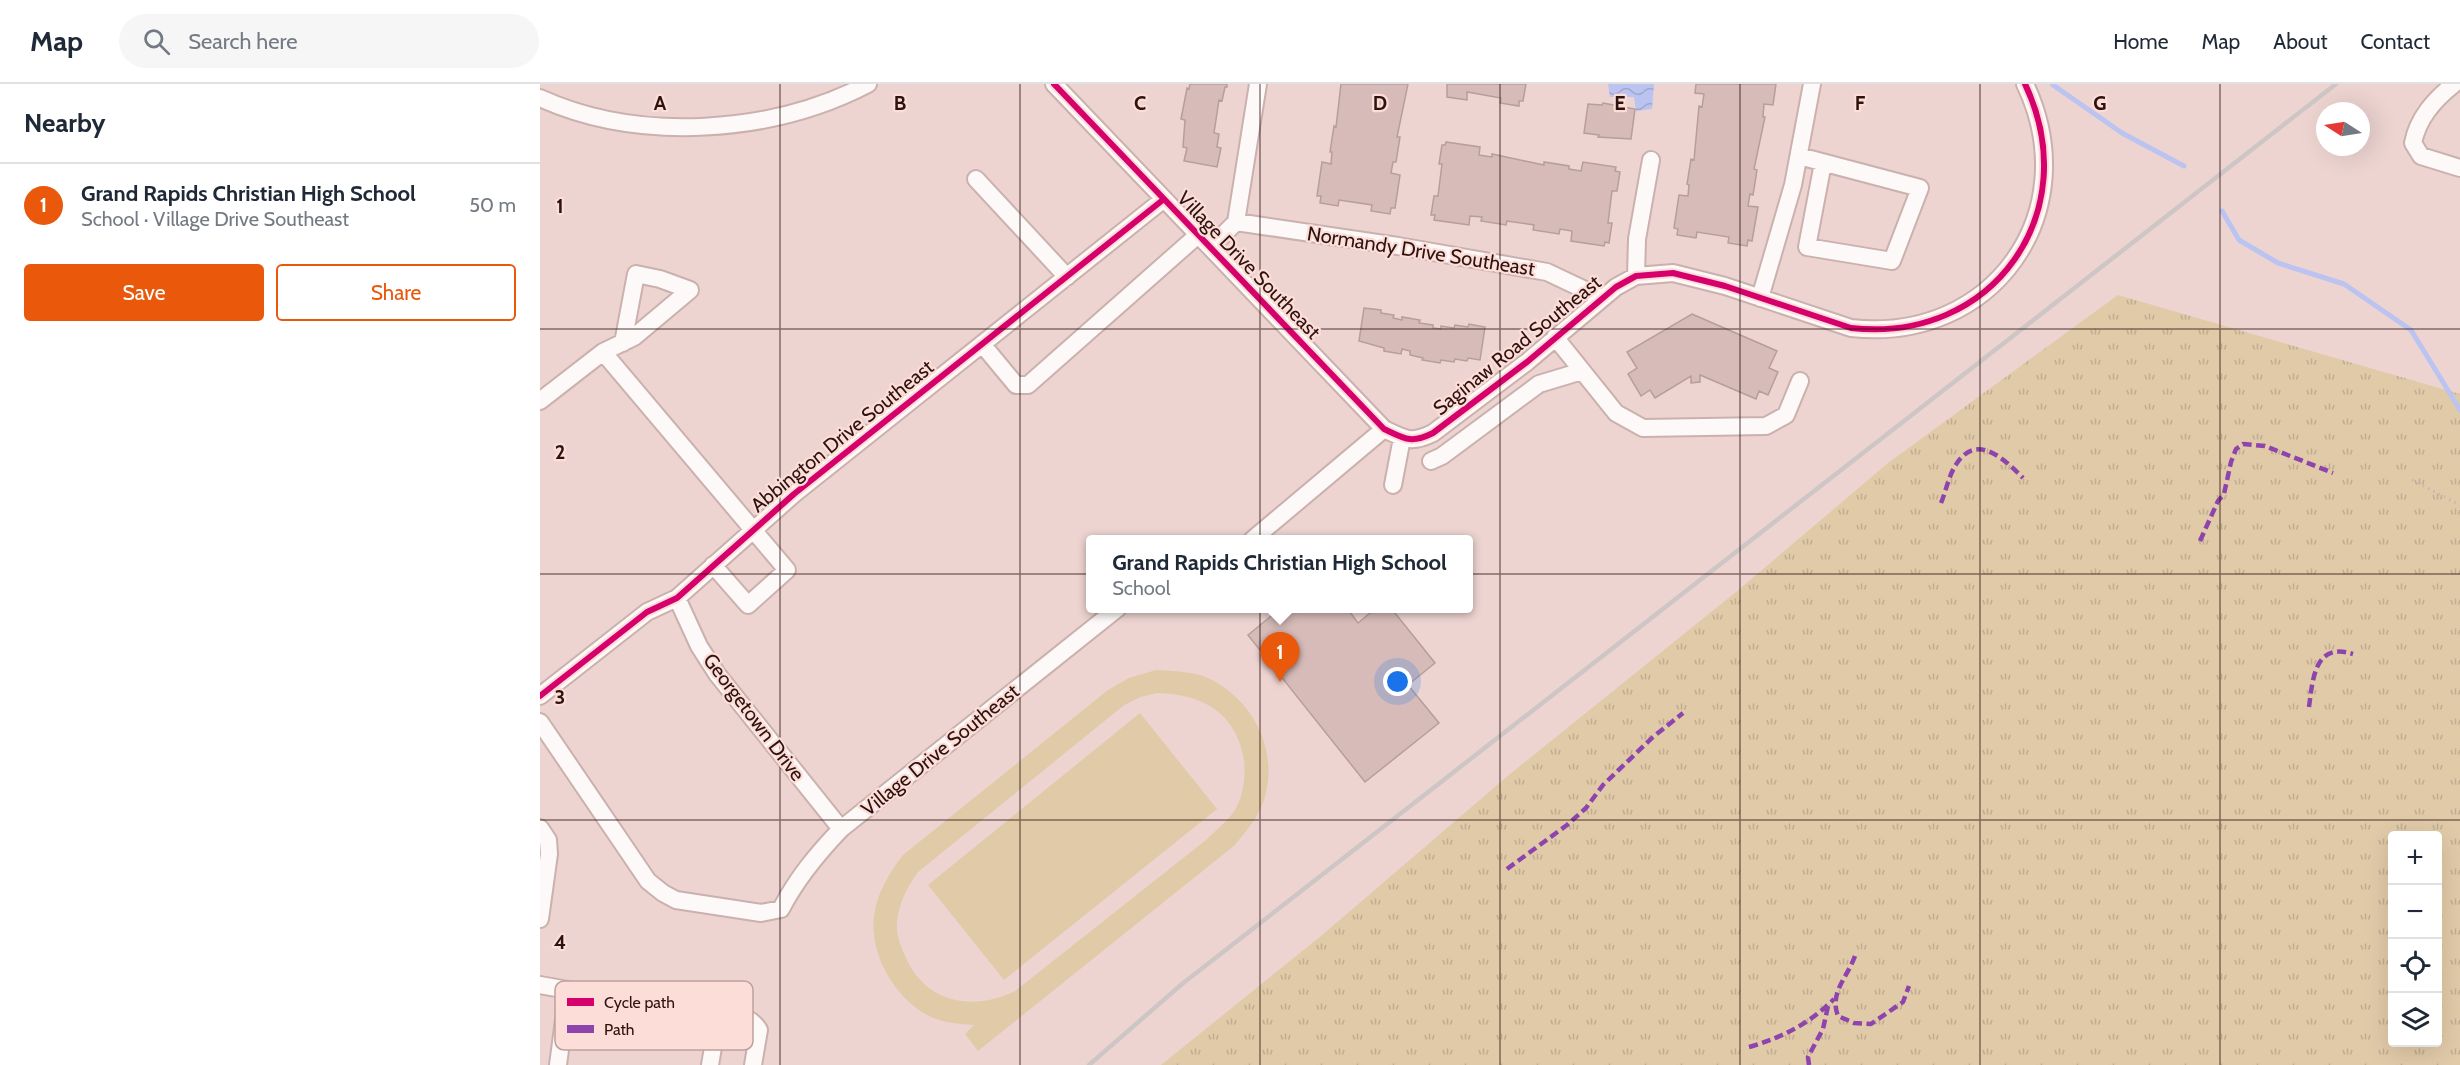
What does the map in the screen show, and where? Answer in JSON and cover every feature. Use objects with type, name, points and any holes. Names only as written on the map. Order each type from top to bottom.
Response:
[{"type":"street","points":[[540,98],[599,117],[647,126],[694,129],[729,126],[804,110],[868,84]]},
{"type":"street","name":"Village Drive Southeast","points":[[1054,84],[1384,429],[1402,438]]},
{"type":"street","points":[[1211,247],[1236,222],[1258,84]]},
{"type":"street","points":[[1760,298],[1793,185],[1812,84]]},
{"type":"street","name":"Saginaw Road Southeast","points":[[1402,438],[1419,440],[1433,433],[1616,286],[1636,276],[1673,273],[1725,286],[1851,328],[1870,330],[1919,324],[1962,309],[1998,281],[2026,242],[2034,222],[2044,178],[2042,140],[2032,99],[2025,84]]},
{"type":"street","points":[[2454,84],[2426,112],[2416,128],[2413,143],[2421,156],[2460,168]]},
{"type":"street","points":[[1799,156],[1920,188],[1892,261],[1807,247],[1823,163]]},
{"type":"street","points":[[1636,276],[1637,239],[1651,160]]},
{"type":"street","points":[[976,179],[1067,277]]},
{"type":"street","name":"Abbington Drive Southeast","points":[[540,696],[647,612],[677,598],[794,494],[1164,199]]},
{"type":"street","name":"Normandy Drive Southeast","points":[[1236,222],[1398,246],[1547,272],[1602,298]]},
{"type":"street","points":[[982,344],[1016,385],[1028,385],[1199,234]]},
{"type":"street","points":[[540,401],[603,352],[623,343],[634,337],[690,290],[660,279],[636,274],[623,343]]},
{"type":"street","points":[[1555,337],[1616,413],[1643,428],[1766,426],[1786,416],[1800,381]]},
{"type":"street","points":[[603,352],[787,570],[748,605],[713,566]]},
{"type":"street","points":[[1431,461],[1442,456],[1539,384],[1582,371]]},
{"type":"street","points":[[1258,535],[1384,429]]},
{"type":"street","points":[[1393,484],[1402,438]]},
{"type":"street","name":"Georgetown Drive","points":[[677,598],[699,646],[717,674],[841,829]]},
{"type":"street","name":"Village Drive Southeast","points":[[540,722],[648,881],[676,900],[760,913],[781,909],[799,877],[841,829],[1113,613]]},
{"type":"street","points":[[540,828],[548,840],[549,854],[540,919]]},
{"type":"street","points":[[540,985],[555,988]]},
{"type":"street","points":[[753,1022],[759,1030],[753,1065]]},
{"type":"street","points":[[558,1065],[560,1050]]},
{"type":"street","points":[[710,1065],[713,1050]]},
{"type":"path","points":[[2412,480],[2460,505]]},
{"type":"green space","points":[[2118,295],[2460,394],[2460,1065],[1161,1065],[1321,936],[1510,774],[1736,592],[1888,463]]},
{"type":"green space","points":[[1156,670],[1190,673],[1210,679],[1240,701],[1260,731],[1266,748],[1267,785],[1263,803],[1254,820],[1235,845],[978,1051],[965,1034],[974,1025],[945,1022],[929,1016],[905,999],[887,974],[880,960],[874,931],[874,916],[881,891],[888,876],[903,855],[1108,690],[1129,678]],"holes":[[[1157,693],[1173,694],[1202,702],[1214,709],[1225,718],[1240,743],[1244,760],[1244,781],[1239,801],[1230,817],[1206,840],[1015,991],[983,1001],[967,1002],[938,994],[926,985],[906,958],[899,941],[897,927],[902,902],[918,872],[1123,706],[1140,697]]]},
{"type":"green space","points":[[1140,713],[1217,809],[1004,980],[928,885]]},
{"type":"water","points":[[1608,84],[1654,84],[1652,109],[1636,111],[1634,97],[1610,97]]},
{"type":"building","points":[[1190,84],[1227,84],[1222,101],[1219,100],[1214,133],[1219,134],[1217,147],[1221,148],[1217,167],[1184,161],[1187,148],[1183,147],[1185,120],[1181,119],[1187,88],[1189,89]]},
{"type":"building","points":[[1341,84],[1408,84],[1397,137],[1400,137],[1396,162],[1393,162],[1391,173],[1400,175],[1395,208],[1391,208],[1390,214],[1371,211],[1372,205],[1339,200],[1338,206],[1320,203],[1321,196],[1317,196],[1322,162],[1331,164],[1332,152],[1330,152],[1334,126],[1336,127]]},
{"type":"building","points":[[1447,84],[1526,84],[1523,101],[1519,101],[1519,106],[1500,103],[1501,98],[1467,92],[1467,100],[1447,97]]},
{"type":"building","points":[[1696,84],[1776,84],[1773,105],[1764,104],[1763,117],[1765,117],[1754,169],[1757,170],[1753,195],[1750,194],[1748,206],[1758,207],[1752,241],[1748,240],[1747,246],[1728,243],[1729,237],[1697,232],[1696,238],[1677,235],[1678,229],[1674,228],[1679,195],[1688,196],[1689,185],[1687,184],[1691,159],[1694,160],[1699,106],[1702,107],[1704,94],[1695,93]]},
{"type":"building","points":[[1603,103],[1635,109],[1631,139],[1598,137],[1599,135],[1584,133],[1588,104],[1602,105]]},
{"type":"building","points":[[1446,142],[1480,147],[1479,155],[1492,157],[1492,154],[1544,165],[1544,162],[1569,166],[1569,169],[1581,171],[1583,162],[1616,167],[1615,171],[1620,172],[1617,191],[1612,191],[1608,223],[1612,223],[1609,243],[1605,242],[1604,246],[1571,241],[1572,231],[1560,229],[1559,234],[1533,230],[1534,225],[1507,221],[1506,225],[1481,221],[1482,217],[1470,216],[1469,225],[1434,220],[1435,215],[1431,215],[1434,196],[1438,196],[1442,145]]},
{"type":"building","points":[[1364,308],[1381,310],[1381,313],[1394,315],[1393,318],[1402,320],[1402,317],[1420,320],[1419,323],[1433,325],[1433,328],[1441,329],[1441,326],[1454,328],[1455,325],[1468,327],[1469,324],[1485,327],[1480,360],[1455,359],[1454,362],[1441,360],[1440,363],[1422,360],[1423,358],[1410,355],[1410,351],[1402,349],[1401,354],[1384,351],[1384,348],[1359,341]]},
{"type":"building","points":[[1692,314],[1777,351],[1769,368],[1778,372],[1768,395],[1759,391],[1756,399],[1700,375],[1700,382],[1691,383],[1691,376],[1655,398],[1650,390],[1641,396],[1628,374],[1637,368],[1627,352]]},
{"type":"building","points":[[1275,613],[1351,613],[1358,623],[1370,613],[1395,613],[1435,663],[1408,685],[1439,723],[1365,782],[1248,635]]},
{"type":"waterway","points":[[2053,85],[2122,133],[2184,166]]},
{"type":"waterway","points":[[2222,211],[2239,240],[2278,263],[2344,284],[2411,330],[2460,410]]},
{"type":"railway","points":[[1089,1065],[1182,984],[2336,84]]},
{"type":"marked path","points":[[2200,541],[2218,501],[2224,494],[2236,449],[2243,444],[2265,446],[2333,473]]},
{"type":"marked path","points":[[1941,503],[1954,467],[1965,454],[1974,450],[1992,452],[2023,478]]},
{"type":"marked path","points":[[2309,707],[2312,684],[2318,665],[2323,658],[2331,653],[2353,654]]},
{"type":"marked path","points":[[1507,869],[1567,825],[1586,808],[1603,785],[1653,737],[1683,713]]},
{"type":"marked path","points":[[1855,956],[1837,993],[1838,1016],[1854,1023],[1871,1024],[1903,1002],[1909,986]]},
{"type":"marked path","points":[[1749,1047],[1795,1029],[1815,1016],[1834,999]]},
{"type":"marked path","points":[[1809,1065],[1808,1057],[1823,1029],[1828,1006]]},
{"type":"cycle path","points":[[1054,84],[1384,429],[1408,439],[1433,433],[1527,362],[1616,287],[1636,276],[1673,273],[1725,286],[1851,328],[1902,327],[1947,315],[1985,292],[2014,260],[2034,222],[2044,178],[2041,132],[2025,84]]},
{"type":"cycle path","points":[[540,696],[647,612],[677,598],[794,494],[1164,199]]},
{"type":"place","name":"Grand Rapids Christian High School","points":[[1280,682]]}]
